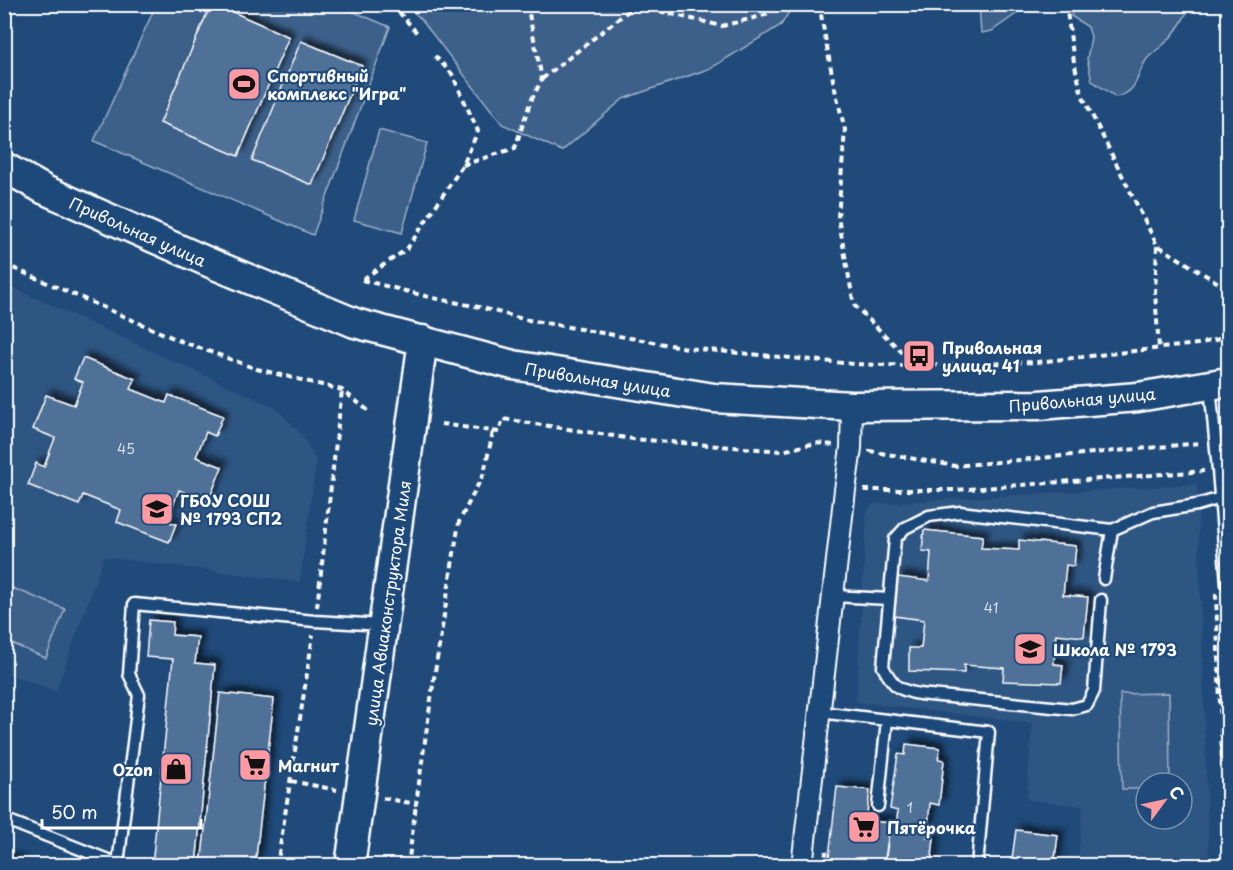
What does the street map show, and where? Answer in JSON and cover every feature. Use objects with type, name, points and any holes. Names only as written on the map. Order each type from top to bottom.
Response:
[{"type":"main road","name":"Привольная улица","points":[[4,167],[45,190],[215,265],[355,323],[513,365],[714,398],[852,406],[1039,405],[1138,397],[1219,384]]},
{"type":"main road","name":"улица Авиаконструктора Миля","points":[[350,866],[423,340]]},
{"type":"street","points":[[802,866],[851,448],[852,406]]},
{"type":"lane","points":[[1219,384],[1215,442],[1228,584]]},
{"type":"lane","points":[[1101,600],[1094,691],[1087,705],[1072,710],[903,691],[890,680],[883,667],[895,539],[905,528],[929,516],[960,513],[1112,530],[1153,512],[1197,505],[1221,498]]},
{"type":"lane","points":[[1104,579],[1112,530]]},
{"type":"lane","points":[[833,596],[890,598]]},
{"type":"lane","points":[[4,819],[118,864],[139,695],[129,674],[134,604],[384,625]]},
{"type":"lane","points":[[819,712],[989,732],[977,866]]},
{"type":"lane","points":[[878,806],[887,720]]},
{"type":"path","points":[[392,4],[418,34]]},
{"type":"path","points":[[527,4],[542,79]]},
{"type":"path","points":[[629,4],[722,26],[765,15],[783,4]]},
{"type":"path","points":[[819,4],[845,130],[838,217],[854,305],[916,366]]},
{"type":"path","points":[[1065,4],[1074,62],[1082,95],[1157,245],[1155,293],[1160,348]]},
{"type":"path","points":[[463,165],[515,148],[530,103],[542,79],[636,5]]},
{"type":"path","points":[[434,55],[452,75],[478,131],[463,165],[408,249],[363,280],[523,319],[687,348],[855,364],[916,366],[1036,362],[1197,344],[1228,337]]},
{"type":"path","points":[[1157,245],[1228,289]]},
{"type":"path","points":[[4,264],[178,340],[256,369],[342,390],[370,411]]},
{"type":"path","points":[[441,424],[499,432],[503,419],[633,439],[782,451],[816,443],[834,446]]},
{"type":"path","points":[[408,866],[459,522],[484,473],[492,432]]},
{"type":"path","points":[[870,451],[955,466],[1215,442]]},
{"type":"path","points":[[845,490],[956,490],[1218,470]]},
{"type":"path","points":[[1226,866],[1227,836],[1216,595],[1228,584]]},
{"type":"path","points":[[291,780],[416,804]]},
{"type":"path","points":[[1223,781],[1228,785]]},
{"type":"path","points":[[825,866],[827,847],[830,848]]},
{"type":"shaded area","points":[[791,4],[791,9],[781,25],[711,68],[623,99],[562,151],[502,124],[420,18],[406,5]]},
{"type":"shaded area","points":[[979,4],[1024,5],[1016,14],[992,31],[981,33]]},
{"type":"shaded area","points":[[1075,4],[1190,5],[1175,32],[1147,59],[1133,87],[1116,97],[1092,81],[1087,59],[1091,37],[1088,27],[1071,16]]},
{"type":"shaded area","name":"Спортивный комплекс \"Игра\"","points":[[156,5],[338,5],[390,27],[313,235],[94,141]]},
{"type":"shaded area","points":[[379,130],[427,143],[402,233],[354,220]]},
{"type":"shaded area","name":"ГБОУ СОШ № 1793 СП2","points":[[5,284],[276,408],[302,435],[316,461],[300,582],[104,557],[56,691],[5,673]]},
{"type":"shaded area","name":"Школа № 1793","points":[[1197,484],[1209,865],[1078,865],[1083,806],[1027,800],[1032,723],[856,702],[867,511],[873,504]]},
{"type":"shaded area","points":[[5,585],[65,609],[46,658],[5,641]]},
{"type":"shaded area","points":[[1228,596],[1228,724],[1225,604]]},
{"type":"shaded area","points":[[1169,693],[1170,771],[1134,771],[1134,789],[1122,789],[1120,694]]},
{"type":"building","points":[[211,4],[289,37],[238,156],[160,123]]},
{"type":"building","points":[[301,41],[362,66],[312,185],[252,160]]},
{"type":"building","points":[[83,358],[135,379],[131,389],[166,403],[169,395],[223,416],[215,436],[206,432],[196,457],[222,467],[208,502],[179,490],[167,521],[176,524],[169,542],[117,522],[121,510],[83,495],[79,505],[28,485],[36,463],[44,467],[55,438],[33,429],[46,395],[74,405],[83,382],[74,379]]},
{"type":"building","points":[[924,530],[983,536],[981,548],[1019,550],[1019,540],[1076,546],[1074,566],[1066,565],[1063,595],[1088,597],[1084,637],[1056,634],[1054,664],[1063,665],[1061,683],[1003,681],[1004,668],[964,665],[964,673],[909,671],[909,648],[921,648],[924,620],[894,616],[898,577],[929,581],[931,552],[922,551]]},
{"type":"building","points":[[149,620],[173,622],[172,635],[198,637],[195,663],[215,665],[196,866],[152,866],[173,659],[146,657]]},
{"type":"building","points":[[220,693],[274,699],[255,866],[201,866]]},
{"type":"building","points":[[906,744],[940,748],[938,759],[944,760],[939,805],[930,803],[927,838],[934,838],[931,866],[885,866],[889,832],[895,832],[898,811],[890,809],[898,754],[905,755]]},
{"type":"building","name":"Пятёрочка","points":[[837,787],[870,790],[866,821],[895,823],[894,832],[889,831],[884,866],[828,866]]},
{"type":"building","points":[[1016,830],[1058,835],[1054,866],[1011,866]]},
{"type":"building","points":[[4,858],[27,866],[4,866]]},
{"type":"place","name":"Спортивный комплекс \"Игра\"","points":[[244,84]]},
{"type":"place","name":"Привольная улица, 41","points":[[919,356]]},
{"type":"place","name":"ГБОУ СОШ № 1793 СП2","points":[[157,509]]},
{"type":"place","name":"Школа № 1793","points":[[1030,649]]},
{"type":"place","name":"Магнит","points":[[255,765]]},
{"type":"place","name":"Ozon","points":[[176,769]]},
{"type":"place","name":"Пятёрочка","points":[[864,827]]}]
